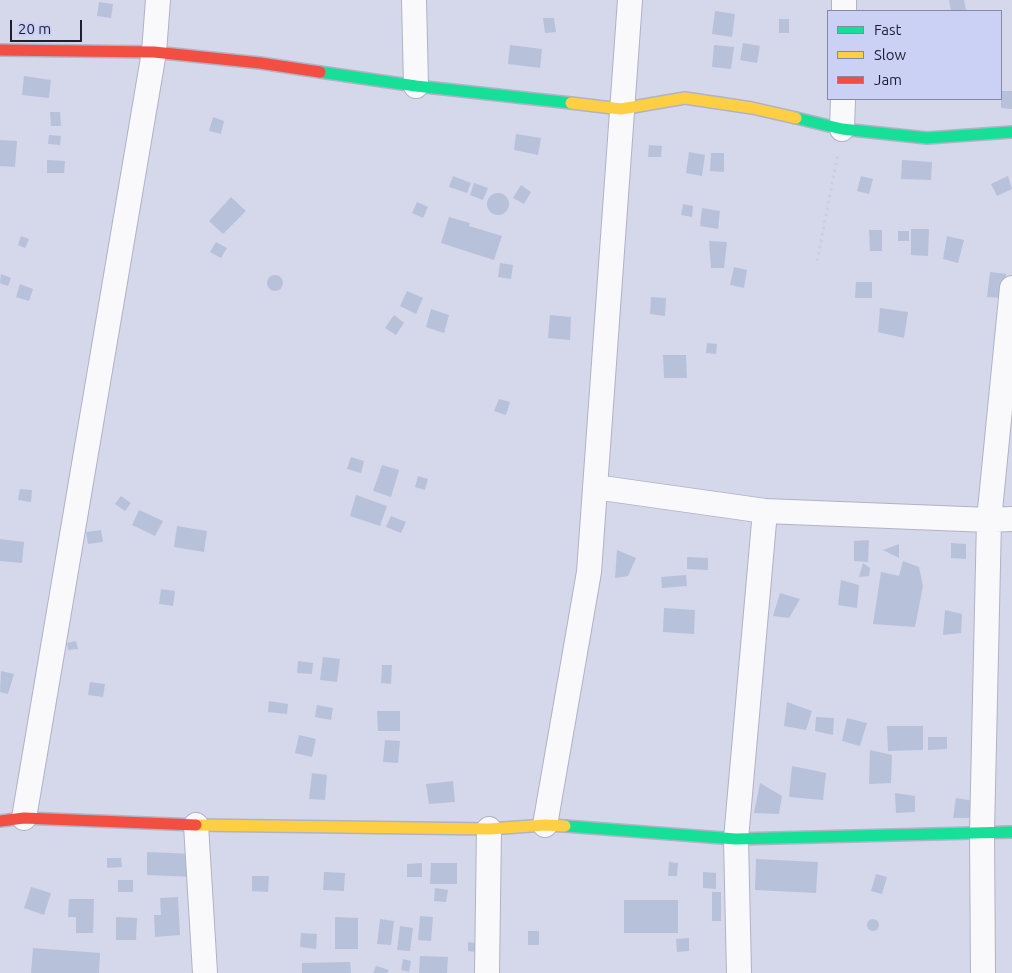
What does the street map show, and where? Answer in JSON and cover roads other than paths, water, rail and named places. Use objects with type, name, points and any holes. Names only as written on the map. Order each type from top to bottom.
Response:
[{"type":"street","points":[[24,818],[154,52],[158,0]]},
{"type":"street","points":[[414,0],[416,86]]},
{"type":"street","points":[[545,825],[588,572],[630,0]]},
{"type":"street","points":[[0,50],[154,52],[260,63],[416,86],[621,109],[685,98],[752,108],[842,129],[928,138],[1012,132]]},
{"type":"street","points":[[842,129],[843,100]]},
{"type":"street","points":[[983,973],[982,832],[1001,519],[1012,288]]},
{"type":"street","points":[[595,487],[765,510],[1001,519]]},
{"type":"street","points":[[739,973],[736,839],[765,510]]},
{"type":"street","points":[[0,821],[24,818],[196,825],[489,829],[545,825],[736,839],[1012,832]]},
{"type":"street","points":[[196,825],[205,973]]},
{"type":"street","points":[[486,973],[489,829]]}]
